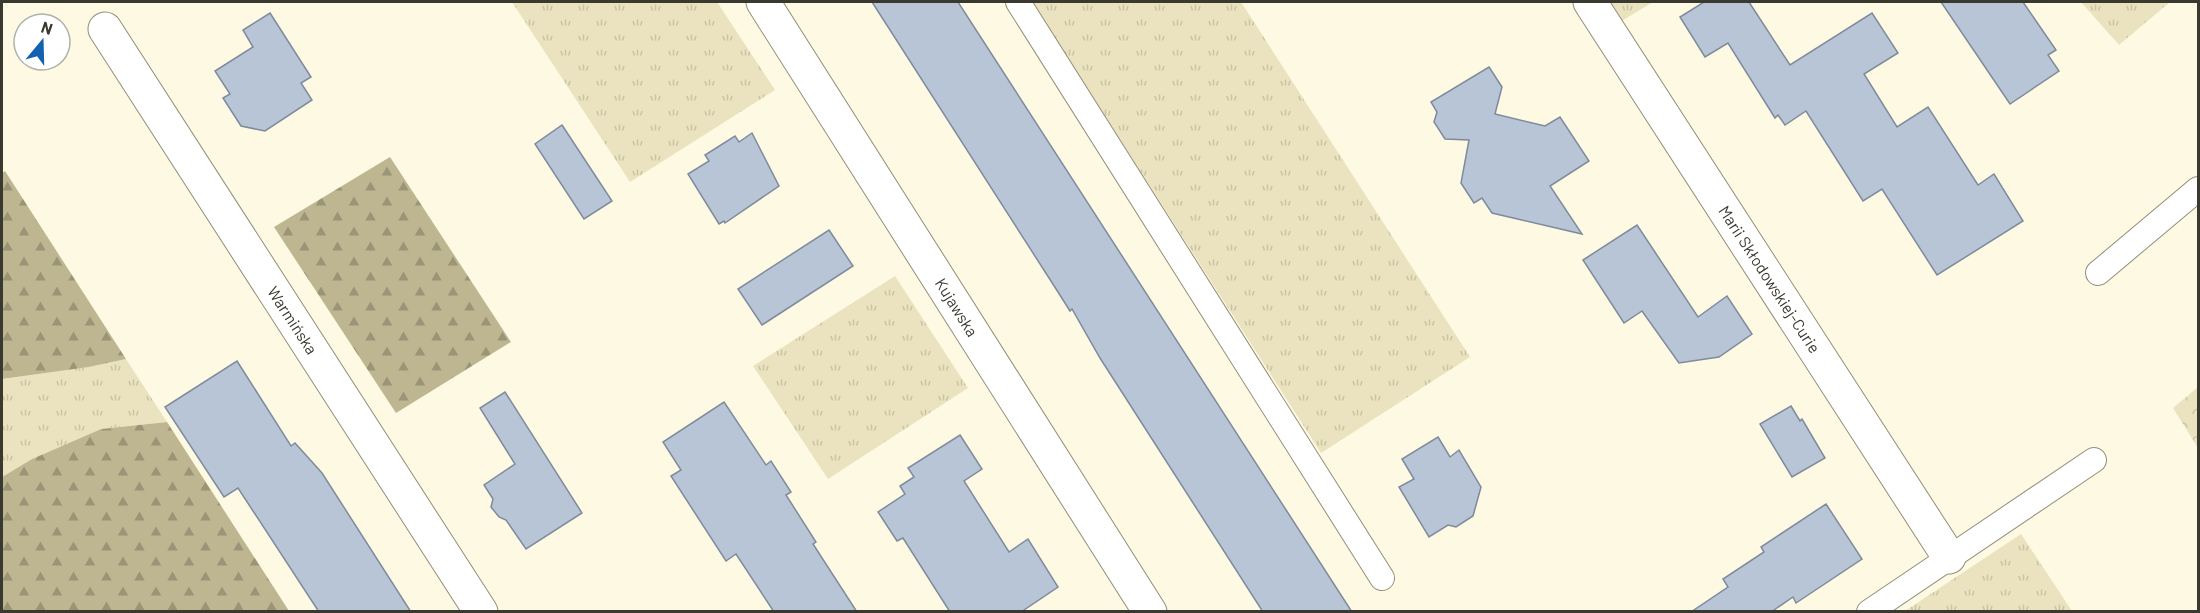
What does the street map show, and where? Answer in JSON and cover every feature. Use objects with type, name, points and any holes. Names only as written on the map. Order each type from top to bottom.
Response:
[{"type":"street","name":"Kujawska","points":[[763,2],[1150,612]]},
{"type":"street","name":"Marii Skłodowskiej-Curie","points":[[1590,2],[1949,557]]},
{"type":"street","name":"Warmińska","points":[[105,29],[481,612]]},
{"type":"lane","points":[[1018,2],[1382,578]]},
{"type":"lane","points":[[2098,273],[2199,189]]},
{"type":"lane","points":[[1869,612],[2094,460]]},
{"type":"green space","points":[[512,2],[717,2],[775,90],[630,182]]},
{"type":"green space","points":[[1032,2],[1241,2],[1470,357],[1321,453]]},
{"type":"green space","points":[[1600,2],[1653,2],[1615,25]]},
{"type":"green space","points":[[2081,2],[2170,2],[2119,45]]},
{"type":"green space","points":[[390,157],[511,342],[396,413],[274,227]]},
{"type":"green space","points":[[5,171],[126,359],[89,367],[2,379],[2,173]]},
{"type":"green space","points":[[895,276],[968,388],[828,479],[753,366]]},
{"type":"green space","points":[[126,359],[167,422],[101,429],[32,459],[2,477],[2,379],[89,367]]},
{"type":"green space","points":[[2198,387],[2198,448],[2173,408]]},
{"type":"green space","points":[[167,422],[289,611],[2,611],[2,477],[32,459],[101,429]]},
{"type":"green space","points":[[2021,534],[2072,611],[1905,611]]},
{"type":"building","points":[[872,2],[958,2],[1352,612],[1263,612],[1100,358],[1072,309],[1070,311]]},
{"type":"building","points":[[1704,2],[1749,2],[1790,65],[1872,13],[1898,53],[1864,74],[1897,127],[1928,107],[1978,185],[1994,174],[2023,221],[1937,275],[1882,189],[1863,201],[1806,111],[1785,125],[1778,115],[1775,118],[1728,43],[1705,57],[1680,17]]},
{"type":"building","points":[[1941,2],[2023,2],[2056,50],[2048,55],[2059,71],[2010,104]]},
{"type":"building","points":[[270,13],[311,77],[301,83],[312,100],[265,131],[241,126],[223,98],[230,94],[215,71],[253,47],[243,30]]},
{"type":"building","points":[[1489,67],[1502,87],[1495,114],[1545,126],[1560,117],[1589,161],[1550,186],[1582,234],[1492,213],[1482,198],[1474,203],[1461,183],[1469,140],[1445,139],[1434,122],[1437,112],[1431,102]]},
{"type":"building","points":[[562,125],[612,201],[584,219],[535,144]]},
{"type":"building","points":[[752,133],[779,186],[725,223],[724,221],[719,224],[688,174],[709,161],[705,155],[735,136],[739,142]]},
{"type":"building","points":[[1637,225],[1698,317],[1727,296],[1752,334],[1719,357],[1679,363],[1642,311],[1624,323],[1583,260]]},
{"type":"building","points":[[829,230],[853,266],[762,325],[738,289]]},
{"type":"building","points":[[237,361],[291,446],[295,443],[322,473],[411,612],[319,612],[238,488],[224,497],[165,407]]},
{"type":"building","points":[[505,392],[582,513],[526,549],[506,520],[499,517],[491,507],[493,499],[484,485],[515,464],[480,408]]},
{"type":"building","points":[[724,402],[766,465],[771,461],[791,492],[786,495],[816,542],[813,544],[857,612],[774,612],[736,554],[726,561],[671,476],[681,470],[663,442]]},
{"type":"building","points":[[1791,406],[1800,421],[1802,419],[1825,458],[1792,477],[1760,424]]},
{"type":"building","points":[[960,435],[982,469],[964,481],[1009,552],[1028,539],[1058,587],[1021,612],[950,612],[903,538],[897,541],[878,512],[905,494],[900,486],[914,477],[908,468]]},
{"type":"building","points":[[1438,437],[1450,457],[1459,450],[1481,487],[1473,516],[1456,527],[1448,525],[1429,537],[1399,487],[1414,479],[1402,459]]},
{"type":"building","points":[[1826,504],[1862,559],[1796,603],[1793,597],[1771,612],[1691,612],[1728,587],[1723,579],[1764,552],[1761,547]]}]
